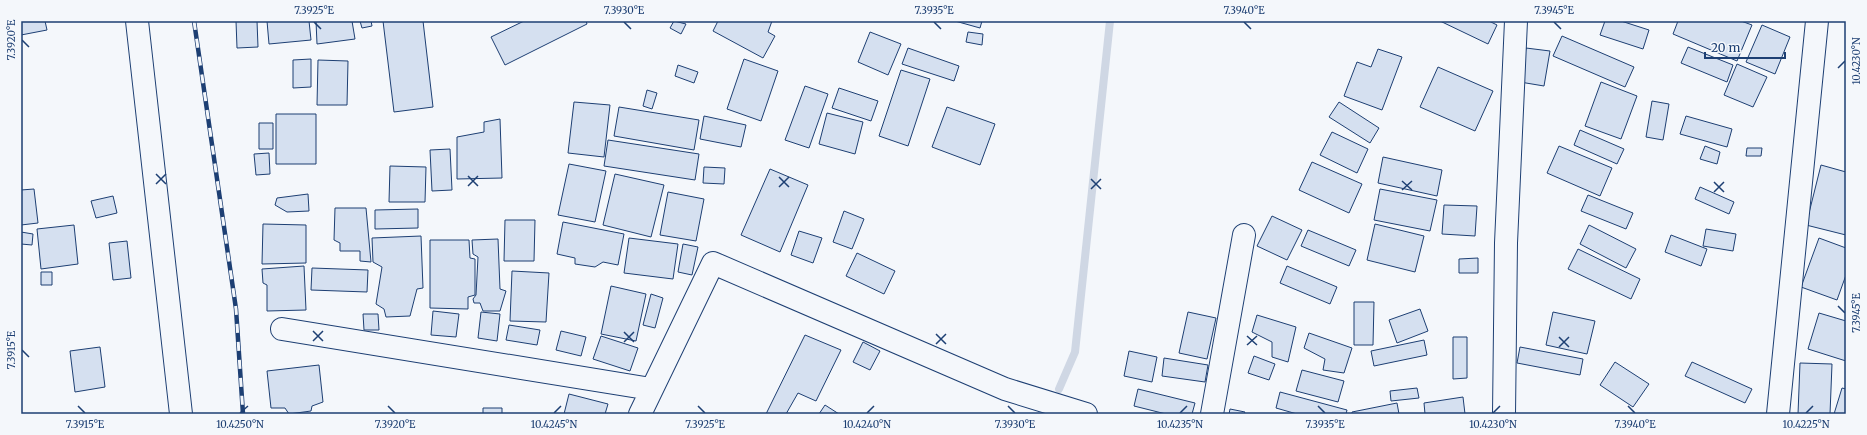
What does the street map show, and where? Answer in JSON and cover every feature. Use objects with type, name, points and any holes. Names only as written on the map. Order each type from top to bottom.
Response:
[{"type":"street","points":[[137,21],[181,414]]},
{"type":"street","points":[[1504,414],[1506,243],[1516,21]]},
{"type":"street","points":[[1778,414],[1817,21]]},
{"type":"street","points":[[1212,414],[1244,235]]},
{"type":"street","points":[[640,414],[713,263],[1005,389],[1086,414]]},
{"type":"street","points":[[282,329],[651,389]]},
{"type":"building","points":[[21,21],[45,21],[47,30],[21,35]]},
{"type":"building","points":[[236,21],[257,21],[258,47],[237,48]]},
{"type":"building","points":[[267,21],[309,21],[311,40],[269,44]]},
{"type":"building","points":[[316,21],[352,21],[355,39],[317,44]]},
{"type":"building","points":[[360,21],[371,21],[372,26],[362,28]]},
{"type":"building","points":[[383,21],[423,21],[433,107],[394,112]]},
{"type":"building","points":[[524,21],[586,21],[587,24],[505,65],[491,37]]},
{"type":"building","points":[[674,21],[686,24],[681,34],[670,28]]},
{"type":"building","points":[[718,21],[772,21],[768,32],[775,36],[763,58],[713,31]]},
{"type":"building","points":[[955,21],[982,21],[980,28]]},
{"type":"building","points":[[1440,21],[1489,21],[1497,25],[1488,44]]},
{"type":"building","points":[[1605,21],[1621,21],[1649,30],[1643,49],[1600,35]]},
{"type":"building","points":[[1678,21],[1741,21],[1752,25],[1737,61],[1673,34]]},
{"type":"building","points":[[1762,25],[1790,37],[1775,74],[1746,62]]},
{"type":"building","points":[[870,32],[901,44],[888,75],[858,62]]},
{"type":"building","points":[[968,32],[983,34],[982,45],[966,42]]},
{"type":"building","points":[[1562,36],[1634,67],[1625,87],[1553,56]]},
{"type":"building","points":[[1688,47],[1733,65],[1727,82],[1681,63]]},
{"type":"building","points":[[908,48],[959,66],[954,81],[902,64]]},
{"type":"building","points":[[1526,48],[1550,51],[1544,86],[1520,82]]},
{"type":"building","points":[[1378,49],[1402,57],[1382,110],[1344,96],[1357,62],[1371,67]]},
{"type":"building","points":[[311,59],[311,87],[293,88],[293,60]]},
{"type":"building","points":[[744,59],[778,71],[761,121],[727,109]]},
{"type":"building","points":[[318,60],[348,61],[347,105],[317,105]]},
{"type":"building","points":[[1737,64],[1767,77],[1753,107],[1724,95]]},
{"type":"building","points":[[678,65],[698,72],[694,83],[675,76]]},
{"type":"building","points":[[1438,67],[1493,91],[1475,131],[1420,107]]},
{"type":"building","points":[[901,70],[930,79],[908,146],[879,136]]},
{"type":"building","points":[[1601,82],[1637,96],[1621,139],[1585,126]]},
{"type":"building","points":[[805,86],[828,94],[809,148],[785,140]]},
{"type":"building","points":[[839,88],[878,101],[871,121],[832,108]]},
{"type":"building","points":[[647,90],[657,93],[652,109],[643,106]]},
{"type":"building","points":[[1652,101],[1669,104],[1663,140],[1646,137]]},
{"type":"building","points":[[574,102],[610,105],[604,157],[568,153]]},
{"type":"building","points":[[1339,102],[1379,128],[1370,143],[1329,117]]},
{"type":"building","points":[[619,107],[699,120],[694,150],[614,136]]},
{"type":"building","points":[[947,107],[995,124],[980,165],[932,147]]},
{"type":"building","points":[[827,113],[863,122],[855,154],[819,144]]},
{"type":"building","points":[[276,114],[316,114],[316,164],[276,164]]},
{"type":"building","points":[[704,116],[746,125],[741,147],[700,139]]},
{"type":"building","points":[[1686,116],[1732,129],[1727,147],[1680,134]]},
{"type":"building","points":[[500,119],[502,178],[457,179],[457,137],[484,132],[484,122]]},
{"type":"building","points":[[259,123],[273,123],[273,149],[259,149]]},
{"type":"building","points":[[1580,130],[1624,149],[1617,164],[1574,145]]},
{"type":"building","points":[[1332,132],[1368,149],[1357,173],[1320,155]]},
{"type":"building","points":[[608,140],[699,154],[695,180],[604,166]]},
{"type":"building","points":[[1559,146],[1612,168],[1600,196],[1547,173]]},
{"type":"building","points":[[1705,146],[1720,152],[1717,164],[1700,159]]},
{"type":"building","points":[[1747,148],[1762,148],[1761,156],[1746,156]]},
{"type":"building","points":[[450,149],[452,190],[432,191],[430,150]]},
{"type":"building","points":[[269,153],[270,174],[256,175],[254,154]]},
{"type":"building","points":[[1383,157],[1442,170],[1437,196],[1378,183]]},
{"type":"building","points":[[1312,162],[1362,184],[1349,213],[1299,190]]},
{"type":"building","points":[[569,164],[606,171],[595,222],[558,215]]},
{"type":"building","points":[[1821,165],[1846,172],[1846,235],[1806,225]]},
{"type":"building","points":[[390,166],[426,167],[425,202],[389,202]]},
{"type":"building","points":[[704,167],[725,168],[724,184],[703,183]]},
{"type":"building","points":[[770,169],[808,185],[780,252],[741,235]]},
{"type":"building","points":[[615,174],[664,185],[651,237],[603,225]]},
{"type":"building","points":[[1700,187],[1734,202],[1729,214],[1695,199]]},
{"type":"building","points":[[34,189],[38,223],[21,225],[21,190]]},
{"type":"building","points":[[1380,189],[1437,200],[1430,231],[1374,220]]},
{"type":"building","points":[[668,192],[704,199],[696,241],[660,235]]},
{"type":"building","points":[[308,194],[309,211],[287,212],[275,205],[277,198]]},
{"type":"building","points":[[1588,195],[1633,213],[1626,229],[1581,211]]},
{"type":"building","points":[[113,196],[117,213],[96,218],[91,201]]},
{"type":"building","points":[[1444,205],[1477,206],[1475,236],[1442,234]]},
{"type":"building","points":[[335,208],[366,208],[371,262],[360,261],[360,251],[340,251],[340,243],[334,240]]},
{"type":"building","points":[[418,209],[418,228],[375,229],[375,210]]},
{"type":"building","points":[[844,211],[864,219],[852,249],[833,242]]},
{"type":"building","points":[[1272,216],[1302,230],[1287,260],[1257,246]]},
{"type":"building","points":[[505,220],[535,220],[534,261],[504,261]]},
{"type":"building","points":[[563,222],[624,234],[618,265],[603,262],[595,267],[575,264],[575,258],[557,254]]},
{"type":"building","points":[[263,224],[306,225],[306,263],[262,264]]},
{"type":"building","points":[[1375,224],[1424,236],[1415,272],[1367,260]]},
{"type":"building","points":[[74,225],[78,264],[41,269],[37,229]]},
{"type":"building","points":[[1589,225],[1636,249],[1626,268],[1580,244]]},
{"type":"building","points":[[1706,229],[1736,234],[1733,251],[1703,246]]},
{"type":"building","points":[[1308,230],[1356,250],[1349,266],[1301,246]]},
{"type":"building","points":[[799,231],[822,238],[813,263],[791,255]]},
{"type":"building","points":[[21,232],[33,234],[32,245],[21,244]]},
{"type":"building","points":[[1671,235],[1707,249],[1701,266],[1665,252]]},
{"type":"building","points":[[421,236],[423,288],[417,289],[410,316],[386,317],[384,309],[376,304],[382,267],[373,262],[372,238]]},
{"type":"building","points":[[629,238],[678,244],[673,279],[624,273]]},
{"type":"building","points":[[1819,238],[1846,248],[1846,275],[1837,300],[1801,287]]},
{"type":"building","points":[[498,239],[500,289],[506,291],[500,311],[483,311],[480,303],[474,303],[473,299],[476,295],[478,257],[473,254],[472,240]]},
{"type":"building","points":[[430,240],[469,240],[470,258],[475,259],[475,295],[468,297],[468,309],[430,308]]},
{"type":"building","points":[[127,241],[131,278],[113,280],[109,243]]},
{"type":"building","points":[[683,244],[698,247],[692,275],[678,272]]},
{"type":"building","points":[[1578,249],[1640,279],[1631,299],[1568,269]]},
{"type":"building","points":[[857,253],[895,271],[884,294],[846,276]]},
{"type":"building","points":[[1478,258],[1478,273],[1459,273],[1459,259]]},
{"type":"building","points":[[304,266],[306,310],[267,311],[267,285],[263,283],[262,269]]},
{"type":"building","points":[[1287,266],[1337,287],[1330,304],[1280,283]]},
{"type":"building","points":[[312,268],[368,270],[367,292],[311,290]]},
{"type":"building","points":[[512,271],[549,273],[546,322],[510,321]]},
{"type":"building","points":[[41,272],[52,272],[52,285],[41,285]]},
{"type":"building","points":[[611,286],[646,294],[636,341],[601,334]]},
{"type":"building","points":[[651,294],[663,298],[655,328],[643,325]]},
{"type":"building","points":[[1354,302],[1374,302],[1373,345],[1354,345]]},
{"type":"building","points":[[1420,309],[1428,331],[1397,343],[1389,320]]},
{"type":"building","points":[[433,311],[459,314],[456,337],[431,335]]},
{"type":"building","points":[[481,312],[500,314],[497,341],[478,338]]},
{"type":"building","points":[[1188,312],[1216,318],[1207,359],[1179,353]]},
{"type":"building","points":[[1553,312],[1595,321],[1587,354],[1546,345]]},
{"type":"building","points":[[1819,313],[1846,321],[1846,361],[1808,349]]},
{"type":"building","points":[[363,314],[378,314],[379,330],[364,330]]},
{"type":"building","points":[[1257,315],[1296,327],[1288,362],[1272,357],[1272,342],[1252,332]]},
{"type":"building","points":[[509,325],[540,330],[537,345],[506,340]]},
{"type":"building","points":[[561,331],[586,337],[581,356],[556,350]]},
{"type":"building","points":[[1309,333],[1352,348],[1344,373],[1323,370],[1325,359],[1304,348]]},
{"type":"building","points":[[805,335],[841,350],[816,401],[798,393],[786,414],[766,414]]},
{"type":"building","points":[[601,336],[638,348],[630,371],[593,359]]},
{"type":"building","points":[[1453,337],[1467,337],[1467,378],[1453,379]]},
{"type":"building","points":[[1424,340],[1427,355],[1374,366],[1371,351]]},
{"type":"building","points":[[863,342],[880,351],[870,370],[853,362]]},
{"type":"building","points":[[100,347],[105,387],[75,392],[70,351]]},
{"type":"building","points":[[1520,347],[1583,359],[1580,375],[1517,363]]},
{"type":"building","points":[[1129,351],[1157,357],[1152,382],[1124,376]]},
{"type":"building","points":[[1254,356],[1275,364],[1269,380],[1248,373]]},
{"type":"building","points":[[1164,358],[1208,365],[1205,382],[1162,376]]},
{"type":"building","points":[[1615,362],[1649,384],[1633,407],[1600,385]]},
{"type":"building","points":[[1692,362],[1752,389],[1745,403],[1685,376]]},
{"type":"building","points":[[1800,363],[1832,364],[1830,414],[1798,414]]},
{"type":"building","points":[[319,365],[323,402],[312,406],[311,411],[289,414],[285,408],[271,408],[267,371]]},
{"type":"building","points":[[1302,370],[1344,381],[1338,402],[1296,391]]},
{"type":"building","points":[[1417,388],[1419,398],[1391,401],[1390,391]]},
{"type":"building","points":[[1842,388],[1846,389],[1846,414],[1834,414]]},
{"type":"building","points":[[1138,389],[1195,403],[1192,414],[1166,414],[1134,406]]},
{"type":"building","points":[[1280,392],[1347,410],[1346,414],[1297,414],[1276,408]]},
{"type":"building","points":[[569,394],[608,404],[605,414],[564,414]]},
{"type":"building","points":[[1463,397],[1465,414],[1425,414],[1424,403]]},
{"type":"building","points":[[1397,403],[1399,414],[1352,414],[1352,412]]},
{"type":"building","points":[[825,405],[839,414],[819,414]]},
{"type":"building","points":[[483,408],[502,408],[502,414],[483,414]]},
{"type":"building","points":[[1230,409],[1245,412],[1244,414],[1229,414]]},
{"type":"waterway","points":[[1059,389],[1075,352],[1110,21]]},
{"type":"railway","points":[[194,21],[236,309],[243,414]]}]
